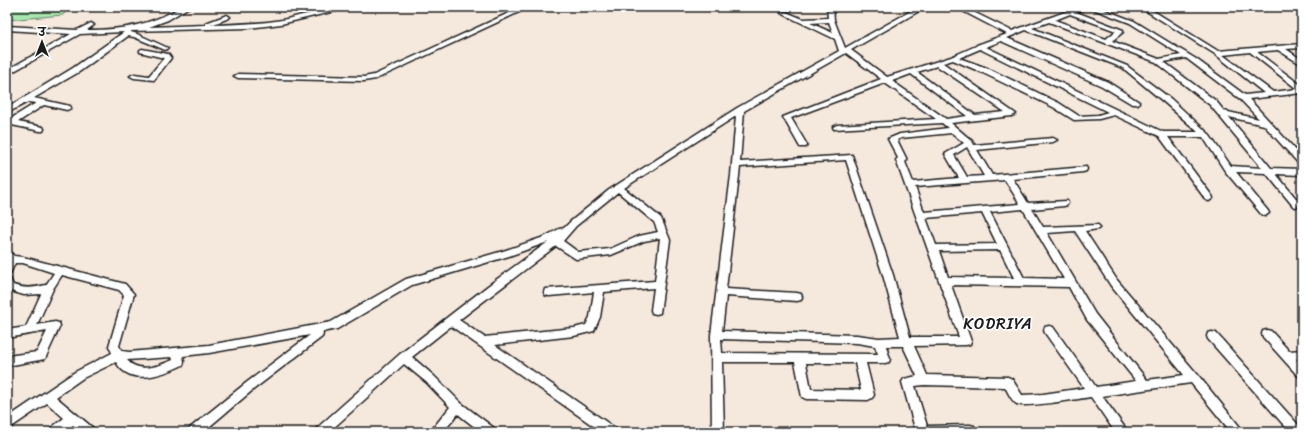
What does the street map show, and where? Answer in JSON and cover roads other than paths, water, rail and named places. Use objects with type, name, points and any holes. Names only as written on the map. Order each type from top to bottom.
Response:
[{"type":"street","points":[[7,28],[79,33],[128,32],[174,16],[186,7]]},
{"type":"street","points":[[315,7],[318,14]]},
{"type":"street","points":[[238,76],[369,79],[384,74],[528,7]]},
{"type":"street","points":[[830,7],[830,20],[835,37],[845,51],[944,121],[971,146],[990,178]]},
{"type":"street","points":[[321,432],[404,357],[556,242],[573,224],[618,188],[740,110],[923,7]]},
{"type":"street","points":[[958,7],[1011,33]]},
{"type":"street","points":[[803,145],[787,117],[886,80],[953,58],[1011,33],[1085,7]]},
{"type":"street","points":[[1091,7],[1132,22],[1187,56],[1243,97],[1302,162]]},
{"type":"street","points":[[1143,7],[1218,53],[1271,94]]},
{"type":"street","points":[[138,29],[203,26],[232,28],[318,14],[345,8]]},
{"type":"street","points":[[1070,12],[1121,31],[1107,42]]},
{"type":"street","points":[[784,13],[835,37]]},
{"type":"street","points":[[203,26],[227,17]]},
{"type":"street","points":[[146,27],[154,19]]},
{"type":"street","points":[[802,21],[830,20]]},
{"type":"street","points":[[1049,20],[1158,61],[1213,103],[1296,204]]},
{"type":"street","points":[[7,73],[79,33],[90,25]]},
{"type":"street","points":[[1026,28],[1125,67],[1168,101],[1204,135],[1228,169],[1265,213]]},
{"type":"street","points":[[128,32],[165,48]]},
{"type":"street","points":[[7,111],[76,70],[128,32]]},
{"type":"street","points":[[1001,38],[1105,84],[1135,102]]},
{"type":"street","points":[[134,76],[151,78],[168,58],[166,56],[140,53],[154,44]]},
{"type":"street","points":[[979,46],[1162,134],[1204,135]]},
{"type":"street","points":[[1218,53],[1302,46]]},
{"type":"street","points":[[1280,48],[1302,63]]},
{"type":"street","points":[[1251,50],[1302,90]]},
{"type":"street","points":[[1158,61],[1187,56]]},
{"type":"street","points":[[953,58],[984,70],[1056,105],[1077,118],[1099,117],[1115,112]]},
{"type":"street","points":[[837,127],[944,121],[1012,114],[938,63]]},
{"type":"street","points":[[912,72],[974,118]]},
{"type":"street","points":[[1243,97],[1302,90]]},
{"type":"street","points":[[27,99],[68,108]]},
{"type":"street","points":[[10,122],[43,102]]},
{"type":"street","points":[[718,432],[716,334],[740,110]]},
{"type":"street","points":[[1221,113],[1267,123]]},
{"type":"street","points":[[10,122],[40,129]]},
{"type":"street","points":[[716,334],[857,339],[880,342],[966,341],[901,160],[892,139],[900,136],[954,130]]},
{"type":"street","points":[[1162,134],[1209,198]]},
{"type":"street","points":[[964,180],[950,154],[971,146],[1053,140]]},
{"type":"street","points":[[735,165],[849,157],[888,276],[906,341],[924,380]]},
{"type":"street","points":[[910,185],[1007,177],[1083,168]]},
{"type":"street","points":[[1228,169],[1302,172]]},
{"type":"street","points":[[1007,177],[1027,206],[1070,283],[1091,317],[1145,385]]},
{"type":"street","points":[[618,188],[658,220],[665,240],[656,310]]},
{"type":"street","points":[[921,215],[1064,203]]},
{"type":"street","points":[[985,210],[1020,282]]},
{"type":"street","points":[[7,425],[78,375],[119,355],[129,356],[189,350],[313,331],[333,326],[409,282],[506,254],[547,239],[573,224]]},
{"type":"street","points":[[1041,230],[1095,227]]},
{"type":"street","points":[[1078,228],[1114,283],[1144,321],[1194,378],[1238,432]]},
{"type":"street","points":[[556,242],[576,256],[610,252],[642,238],[663,234]]},
{"type":"street","points":[[932,248],[1003,247]]},
{"type":"street","points":[[7,270],[8,258],[23,260],[60,271],[122,286],[130,294],[114,346],[125,366],[135,371],[161,371],[179,362],[189,350]]},
{"type":"street","points":[[30,329],[49,288],[60,271]]},
{"type":"street","points":[[7,281],[9,287],[18,291],[29,293],[49,288]]},
{"type":"street","points":[[944,281],[1070,283]]},
{"type":"street","points":[[549,292],[659,284]]},
{"type":"street","points":[[481,342],[574,332],[590,328],[595,317],[600,289]]},
{"type":"street","points":[[720,292],[797,297]]},
{"type":"street","points":[[451,320],[611,432]]},
{"type":"street","points":[[7,334],[55,326],[41,356],[7,361]]},
{"type":"street","points":[[1050,330],[1122,432]]},
{"type":"street","points":[[194,432],[250,386],[318,334]]},
{"type":"street","points":[[1267,334],[1302,373]]},
{"type":"street","points":[[1212,336],[1298,429]]},
{"type":"street","points":[[716,357],[885,359],[880,342]]},
{"type":"street","points":[[176,351],[179,362]]},
{"type":"street","points":[[1286,356],[1302,354]]},
{"type":"street","points":[[404,357],[430,379],[457,407],[490,432]]},
{"type":"street","points":[[800,358],[806,394],[868,395],[860,359]]},
{"type":"street","points":[[970,432],[970,430],[923,432],[908,382],[924,380],[1008,382],[1018,400],[1043,399],[1194,378]]},
{"type":"street","points":[[47,396],[89,432]]},
{"type":"street","points":[[436,432],[457,407]]},
{"type":"street","points":[[55,432],[73,418]]},
{"type":"district","name":"KODRIYA","points":[[998,323]]}]
